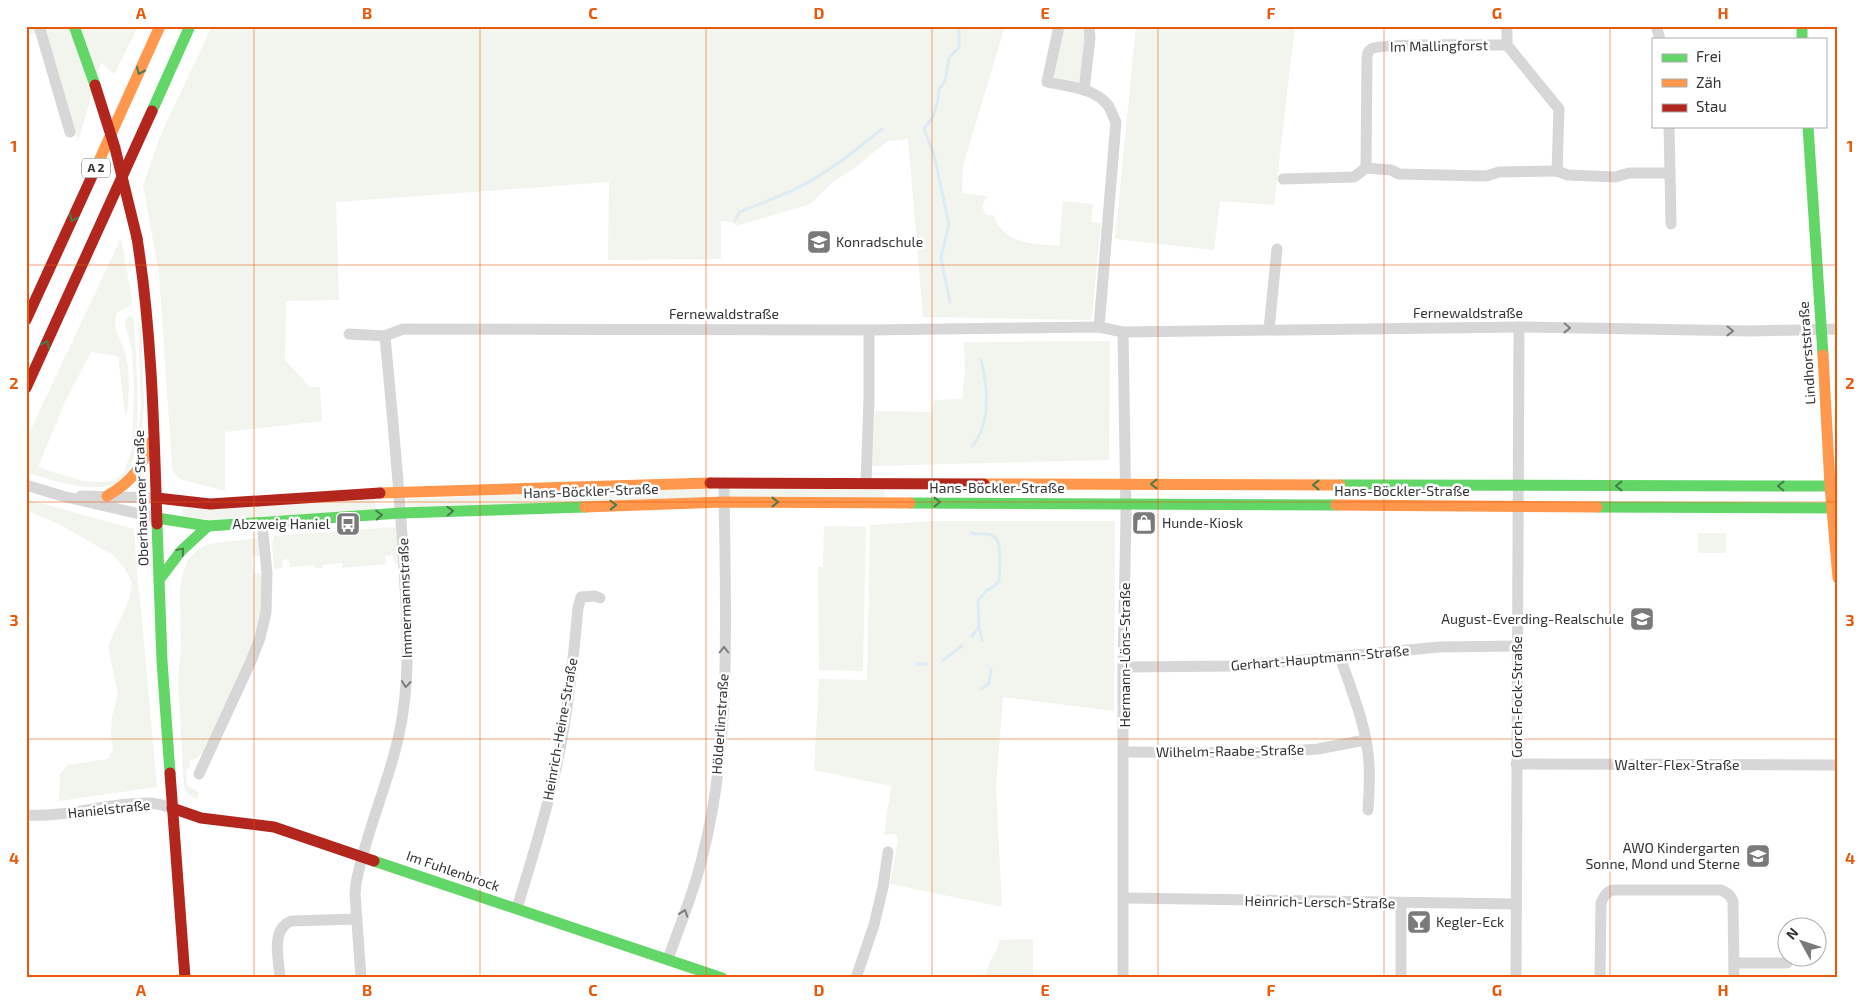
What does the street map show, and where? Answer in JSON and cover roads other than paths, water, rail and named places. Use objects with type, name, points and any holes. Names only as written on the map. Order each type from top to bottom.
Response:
[{"type":"main road","name":"Oberhausener Straße","points":[[74,26],[115,148],[137,238],[144,283],[157,498],[162,661],[185,978]]},
{"type":"main road","name":"A 2","points":[[26,320],[160,26]]},
{"type":"main road","name":"A 2","points":[[26,388],[190,26]]},
{"type":"main road","name":"Lindhorststraße","points":[[1808,128],[1820,329],[1834,486],[1838,578]]},
{"type":"main road","points":[[107,496],[124,487],[132,479],[140,468],[154,437]]},
{"type":"main road","name":"Hans-Böckler-Straße","points":[[157,498],[210,504],[400,492],[724,483],[1834,486]]},
{"type":"main road","name":"Hans-Böckler-Straße","points":[[157,518],[208,526],[401,513],[724,502],[1835,508]]},
{"type":"main road","points":[[159,580],[170,563],[189,541],[208,526]]},
{"type":"main road","name":"Im Fuhlenbrock","points":[[172,808],[201,818],[274,827],[722,978]]},
{"type":"street","points":[[39,26],[70,132]]},
{"type":"street","points":[[1059,26],[1047,82],[1094,94],[1108,105],[1116,122],[1099,327]]},
{"type":"street","points":[[1084,90],[1090,38],[1089,26]]},
{"type":"street","name":"Im Mallingforst","points":[[1507,26],[1507,45],[1559,109],[1557,171]]},
{"type":"street","points":[[1656,26],[1660,38]]},
{"type":"street","name":"Im Mallingforst","points":[[1366,168],[1367,59],[1372,48],[1507,45]]},
{"type":"street","points":[[1669,128],[1671,224]]},
{"type":"street","points":[[1283,179],[1354,177],[1366,168],[1391,170],[1400,174],[1486,176],[1499,172],[1557,171],[1568,175],[1615,177],[1629,173],[1670,173]]},
{"type":"street","points":[[1269,329],[1277,249]]},
{"type":"street","name":"Fernewaldstraße","points":[[349,334],[385,336],[403,329],[869,330],[1099,327],[1124,332],[1518,327],[1752,331],[1838,329]]},
{"type":"street","name":"Gorch-Fock-Straße","points":[[1516,978],[1518,327]]},
{"type":"street","points":[[866,483],[869,330]]},
{"type":"street","name":"Hermann-Löns-Straße","points":[[1124,332],[1126,504],[1123,667],[1124,978]]},
{"type":"street","name":"Immermannstraße","points":[[361,978],[356,883],[393,760],[403,712],[408,669],[400,492],[385,336]]},
{"type":"street","name":"Hölderlinstraße","points":[[668,959],[702,859],[717,776],[724,699],[724,483]]},
{"type":"street","points":[[26,485],[62,496],[157,518]]},
{"type":"street","points":[[62,496],[157,498]]},
{"type":"street","points":[[199,774],[251,662],[260,638],[266,612],[267,573],[262,523]]},
{"type":"street","name":"Heinrich-Heine-Straße","points":[[517,908],[542,826],[557,767],[570,688],[578,608],[581,597],[595,596],[600,598]]},
{"type":"street","name":"Gerhart-Hauptmann-Straße","points":[[1123,667],[1242,666],[1438,647],[1517,646]]},
{"type":"street","points":[[1340,657],[1361,718],[1369,763],[1368,810]]},
{"type":"street","name":"Wilhelm-Raabe-Straße","points":[[1124,752],[1259,753],[1318,749],[1365,740]]},
{"type":"street","name":"Walter-Flex-Straße","points":[[1516,764],[1838,765]]},
{"type":"street","name":"Hanielstraße","points":[[26,823],[46,816],[124,804],[151,803],[172,808]]},
{"type":"street","name":"Hanielstraße","points":[[26,814],[46,816]]},
{"type":"street","points":[[856,978],[874,925],[883,887],[888,852]]},
{"type":"street","points":[[1600,978],[1602,903],[1608,892],[1613,890],[1720,890],[1727,892],[1733,902],[1734,978]]},
{"type":"street","name":"Heinrich-Lersch-Straße","points":[[1124,898],[1401,904],[1516,904]]},
{"type":"street","points":[[1401,904],[1401,978]]},
{"type":"street","points":[[280,978],[278,934],[282,927],[291,921],[357,919]]},
{"type":"street","points":[[1734,963],[1776,963]]},
{"type":"waterway","points":[[950,302],[941,258],[949,224],[934,155],[924,129],[933,117],[939,89],[945,81],[949,58],[959,47],[959,26]]},
{"type":"waterway","points":[[735,220],[740,212],[790,191],[820,175],[882,129]]},
{"type":"waterway","points":[[972,446],[978,437],[985,416],[986,393],[981,360]]},
{"type":"waterway","points":[[971,533],[989,534],[995,537],[998,542],[1000,555],[999,581],[986,591],[978,601],[979,627],[972,636]]},
{"type":"waterway","points":[[979,627],[982,640]]},
{"type":"waterway","points":[[943,660],[962,646]]},
{"type":"waterway","points":[[918,664],[926,664]]},
{"type":"waterway","points":[[981,689],[989,683],[991,669]]},
{"type":"place","name":"Konradschule","points":[[819,242]]},
{"type":"place","name":"Hunde-Kiosk","points":[[1144,523]]},
{"type":"place","name":"Abzweig Haniel","points":[[348,524]]},
{"type":"place","name":"August-Everding-Realschule","points":[[1642,619]]},
{"type":"place","name":"AWO Kindergarten Sonne, Mond und Sterne","points":[[1758,856]]},
{"type":"place","name":"Kegler-Eck","points":[[1419,922]]}]
